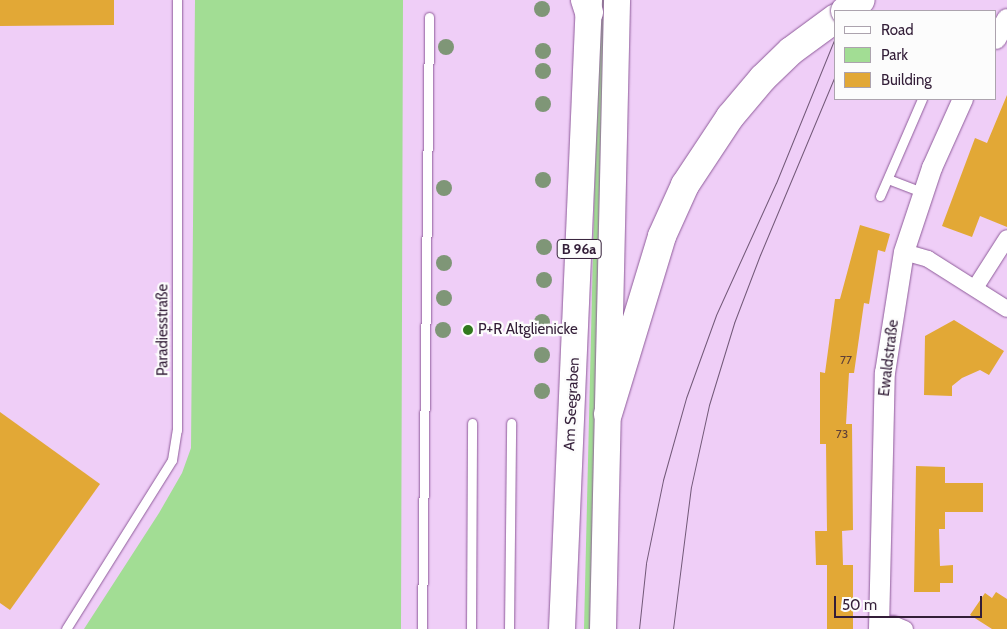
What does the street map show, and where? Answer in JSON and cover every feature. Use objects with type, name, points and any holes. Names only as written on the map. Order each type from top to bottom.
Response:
[{"type":"highway","points":[[846,10],[861,0]]},
{"type":"highway","points":[[608,414],[662,236],[685,185],[730,117],[791,51],[834,19]]},
{"type":"main road","name":"B 96a","points":[[603,629],[617,0]]},
{"type":"main road","name":"Am Seegraben","points":[[562,629],[588,4]]},
{"type":"street","name":"Ewaldstraße","points":[[879,626],[885,373],[904,252],[924,193],[963,100]]},
{"type":"street","points":[[975,288],[1007,238]]},
{"type":"street","points":[[904,252],[928,259],[1007,309]]},
{"type":"street","points":[[879,626],[893,624],[905,629]]},
{"type":"lane","name":"Paradiesstraße","points":[[66,629],[172,460],[177,430],[177,0]]},
{"type":"lane","points":[[422,629],[429,17]]},
{"type":"lane","points":[[880,196],[922,100]]},
{"type":"lane","points":[[888,179],[924,193]]},
{"type":"lane","points":[[471,629],[472,423]]},
{"type":"lane","points":[[510,629],[511,423]]},
{"type":"green space","points":[[195,0],[403,0],[401,629],[84,629],[159,513],[182,473],[191,448]]},
{"type":"green space","points":[[599,0],[607,0],[593,629],[584,629]]},
{"type":"building","points":[[0,0],[114,0],[114,25],[0,26]]},
{"type":"building","points":[[1007,95],[1007,227],[980,216],[972,237],[942,226],[975,138],[987,143]]},
{"type":"building","points":[[860,225],[890,234],[885,252],[878,250],[869,304],[864,303],[854,373],[849,373],[846,424],[852,424],[853,530],[842,531],[843,565],[853,565],[853,629],[827,629],[827,565],[816,565],[815,531],[827,531],[826,444],[820,444],[820,372],[825,373],[835,299],[840,299]]},
{"type":"building","points":[[954,320],[1004,351],[989,375],[980,370],[962,378],[952,386],[952,396],[924,395],[925,336]]},
{"type":"building","points":[[0,412],[100,484],[10,610],[0,603]]},
{"type":"building","points":[[916,466],[945,467],[945,483],[983,483],[983,512],[945,512],[945,529],[939,529],[940,566],[953,565],[953,583],[940,583],[940,592],[914,592]]},
{"type":"building","points":[[996,592],[1007,599],[1007,629],[992,629],[970,615],[985,593],[992,598]]},
{"type":"tram line","points":[[844,10],[847,0]]},
{"type":"tram line","points":[[856,10],[859,0]]},
{"type":"tram line","points":[[639,629],[646,563],[663,480],[686,398],[716,315],[776,183],[834,40]]},
{"type":"tram line","points":[[673,629],[691,487],[709,405],[734,323],[760,255],[834,78]]},
{"type":"place","name":"P+R Altglienicke","points":[[468,330]]}]
